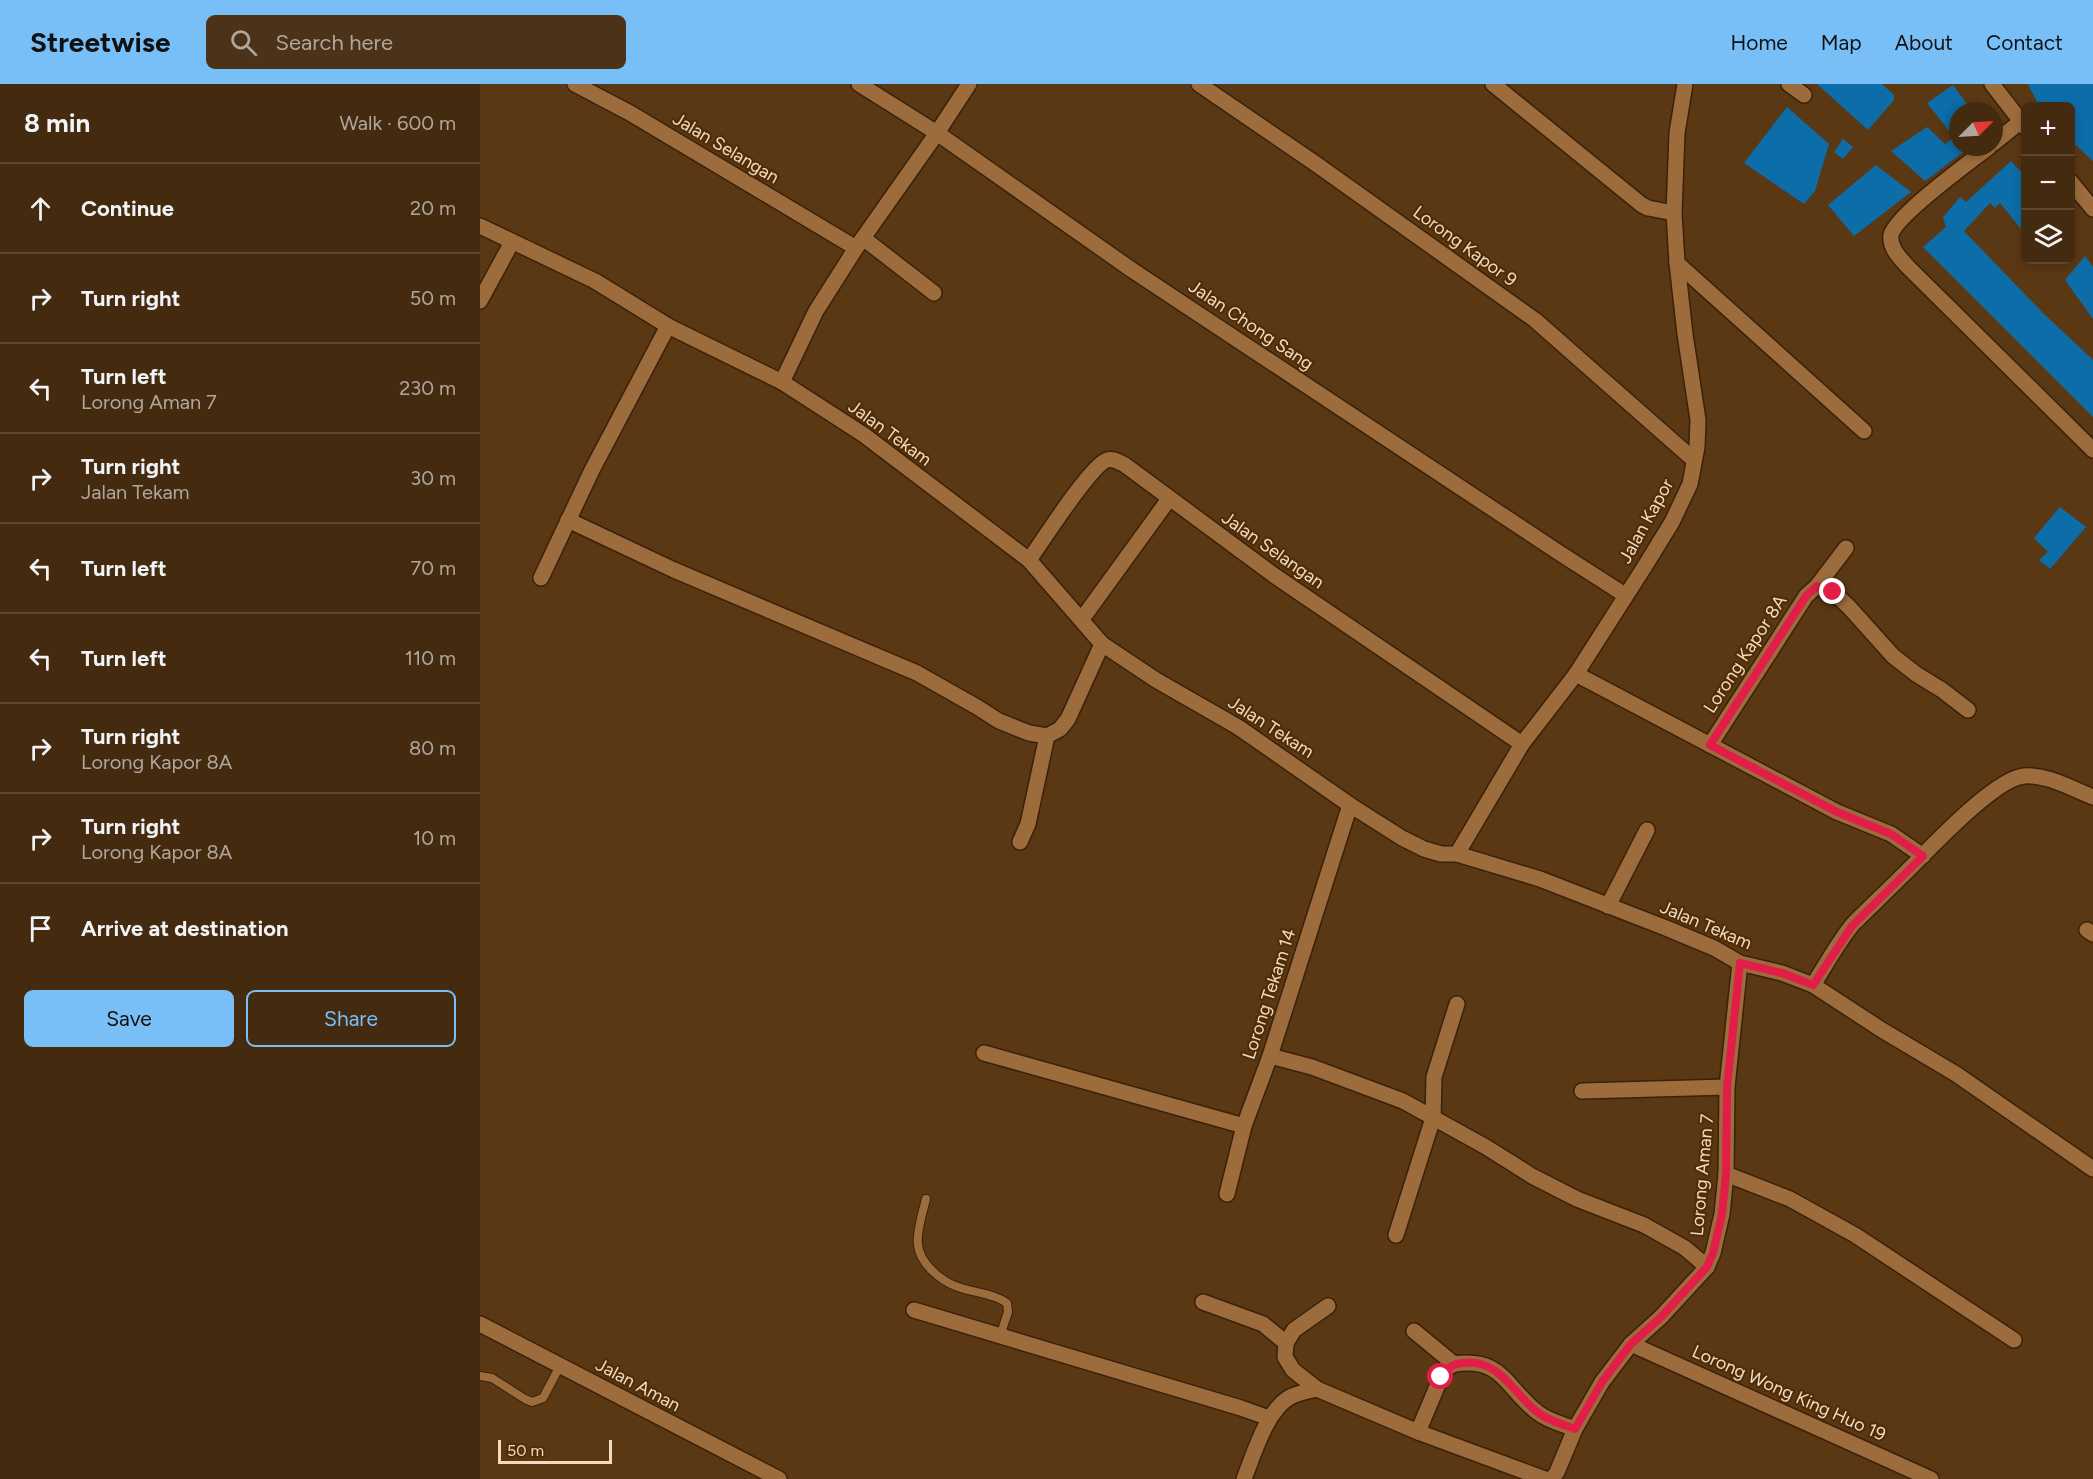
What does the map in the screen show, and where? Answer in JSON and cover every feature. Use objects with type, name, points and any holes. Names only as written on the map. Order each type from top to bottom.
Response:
[{"type":"street","name":"Jalan Selangan","points":[[574,84],[630,113],[859,243],[934,293]]},
{"type":"street","name":"Jalan Chong Sang","points":[[859,84],[937,133],[1132,270],[1625,595]]},
{"type":"street","points":[[782,382],[816,311],[859,243],[969,84]]},
{"type":"street","name":"Lorong Kapor 9","points":[[1199,84],[1535,320],[1694,459]]},
{"type":"street","points":[[1493,84],[1642,205],[1674,213]]},
{"type":"street","name":"Jalan Kapor","points":[[1458,854],[1522,744],[1576,674],[1672,522],[1690,484],[1697,447],[1698,420],[1685,334],[1674,213],[1677,133],[1685,84]]},
{"type":"street","points":[[1789,84],[1804,95]]},
{"type":"street","points":[[1992,84],[2021,121]]},
{"type":"street","points":[[2003,137],[2021,125]]},
{"type":"street","points":[[1978,156],[1908,212],[1893,230],[1892,244],[1908,267],[2093,450]]},
{"type":"street","points":[[2075,184],[2088,192],[2093,208]]},
{"type":"street","name":"Jalan Tekam","points":[[480,226],[595,281],[668,326],[782,382],[864,435],[1029,560],[1102,644],[1156,680],[1238,727],[1350,805],[1424,849],[1442,854],[1458,854],[1540,879],[1714,948],[1740,963],[1782,973],[1813,985],[1956,1074],[2093,1169]]},
{"type":"street","points":[[480,301],[512,242]]},
{"type":"street","points":[[1677,263],[1864,431]]},
{"type":"street","points":[[541,578],[592,470],[668,326]]},
{"type":"street","name":"Jalan Selangan","points":[[1029,560],[1091,474],[1109,459],[1125,465],[1275,576],[1522,744]]},
{"type":"street","points":[[1082,619],[1169,499]]},
{"type":"street","points":[[568,520],[674,570],[917,673],[999,721],[1029,733],[1047,736],[1060,729],[1068,719],[1102,644]]},
{"type":"street","name":"Lorong Kapor 8A","points":[[1710,745],[1806,596],[1817,586],[1846,548]]},
{"type":"street","points":[[1817,586],[1833,592],[1893,656],[1968,710]]},
{"type":"street","points":[[1576,674],[1837,812],[1891,834],[1923,856]]},
{"type":"street","points":[[1020,842],[1028,824],[1047,736]]},
{"type":"street","points":[[1813,985],[1852,926],[1983,800],[2014,778],[2037,777],[2093,797]]},
{"type":"street","name":"Lorong Tekam 14","points":[[1227,1194],[1244,1126],[1270,1056],[1350,805]]},
{"type":"street","points":[[1608,906],[1647,830]]},
{"type":"street","name":"Lorong Aman 7","points":[[1552,1479],[1575,1429],[1602,1382],[1631,1344],[1661,1317],[1707,1267],[1717,1242],[1726,1174],[1727,1087],[1740,963]]},
{"type":"street","points":[[1396,1235],[1433,1118],[1434,1077],[1456,1004]]},
{"type":"street","points":[[984,1053],[1244,1126]]},
{"type":"street","points":[[1270,1056],[1312,1068],[1403,1101],[1486,1147],[1532,1176],[1577,1199],[1644,1225],[1685,1248],[1707,1267]]},
{"type":"street","points":[[1582,1091],[1727,1087]]},
{"type":"street","points":[[1726,1174],[1790,1198],[1855,1235],[2014,1340]]},
{"type":"street","points":[[1203,1302],[1263,1324],[1286,1343]]},
{"type":"street","points":[[1328,1306],[1294,1330],[1286,1343],[1285,1357],[1293,1370],[1317,1389],[1418,1432],[1545,1479]]},
{"type":"street","points":[[914,1310],[1269,1418]]},
{"type":"street","name":"Jalan Aman","points":[[480,1324],[779,1479]]},
{"type":"street","points":[[1414,1331],[1454,1364]]},
{"type":"street","name":"Lorong Wong King Huo 19","points":[[1631,1344],[1931,1479]]},
{"type":"street","points":[[1418,1432],[1446,1369],[1454,1364],[1469,1362],[1488,1366],[1511,1384],[1537,1412],[1548,1419],[1575,1429]]},
{"type":"street","points":[[1244,1479],[1269,1418],[1292,1395],[1317,1389]]},
{"type":"lane","points":[[926,1198],[918,1244],[921,1253],[930,1269],[956,1286],[998,1297],[1006,1303],[1008,1312],[1000,1336]]},
{"type":"lane","points":[[480,1376],[492,1378],[532,1402],[543,1398],[560,1366]]},
{"type":"building","points":[[1817,84],[1882,84],[1894,95],[1894,100],[1868,130]]},
{"type":"building","points":[[2028,84],[2093,84],[2093,161],[2075,145],[2075,102],[2037,102]]},
{"type":"building","points":[[1953,85],[1965,102],[1949,102],[1949,131],[1927,103]]},
{"type":"building","points":[[1787,107],[1829,144],[1815,191],[1804,204],[1744,163]]},
{"type":"building","points":[[1927,127],[1945,144],[1949,141],[1949,156],[1958,156],[1925,181],[1891,151]]},
{"type":"building","points":[[1843,139],[1853,147],[1843,159],[1834,152]]},
{"type":"building","points":[[2011,161],[2021,172],[2021,229],[2000,203],[1995,208],[1990,203],[1964,231],[2043,313],[2093,360],[2093,417],[1923,247],[1946,227],[1943,217],[1960,197],[1966,202]]},
{"type":"building","points":[[1876,165],[1911,192],[1854,236],[1828,205]]},
{"type":"building","points":[[2085,256],[2093,267],[2093,319],[2065,280]]},
{"type":"building","points":[[2060,507],[2086,527],[2050,569],[2039,560],[2048,552],[2034,538]]},
{"type":"route","points":[[1441,1377],[1446,1369],[1454,1364],[1469,1362],[1488,1366],[1511,1384],[1537,1412],[1548,1419],[1575,1429],[1602,1382],[1631,1344],[1661,1317],[1707,1267],[1717,1242],[1726,1174],[1727,1087],[1740,963],[1782,973],[1813,985],[1852,926],[1923,856],[1891,834],[1837,812],[1710,745],[1806,596],[1817,586],[1833,592]]}]
